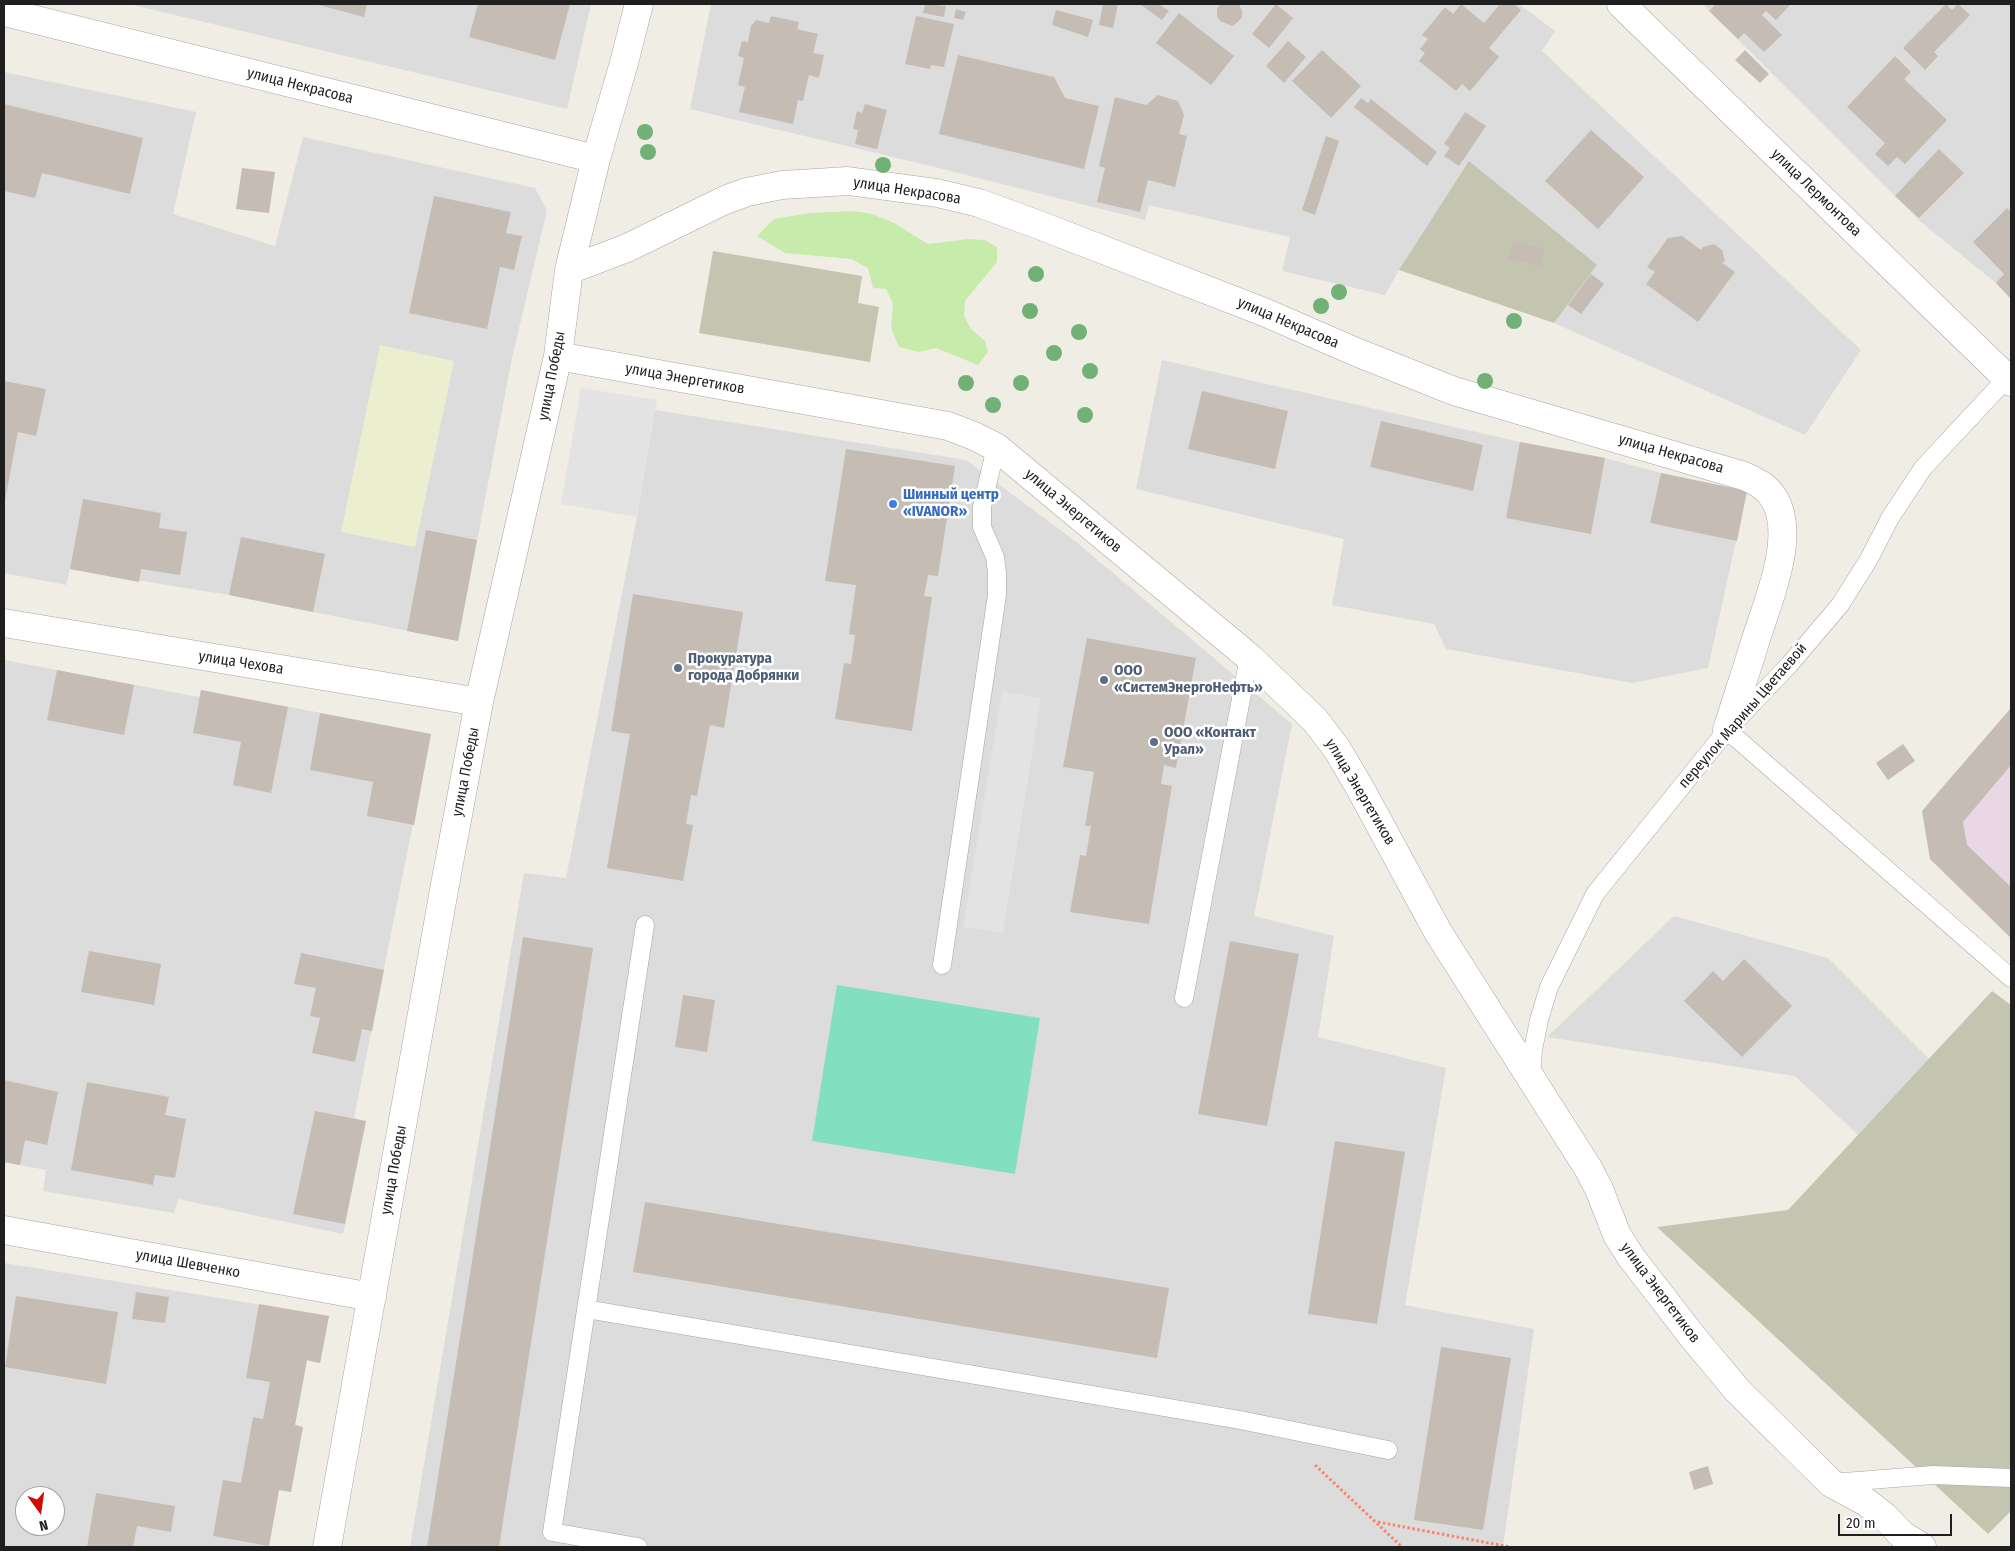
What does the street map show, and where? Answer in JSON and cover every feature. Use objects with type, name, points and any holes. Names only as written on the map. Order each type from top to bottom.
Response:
[{"type":"street","name":"улица Победы","points":[[327,1547],[479,702],[558,356],[569,270],[596,159],[639,4]]},
{"type":"street","name":"улица Лермонтова","points":[[1620,4],[2009,380]]},
{"type":"street","name":"улица Некрасова","points":[[4,12],[596,159]]},
{"type":"street","name":"улица Некрасова","points":[[569,270],[627,248],[725,200],[747,192],[782,186],[848,181],[937,193],[979,203],[1039,225],[1264,312],[1356,352],[1454,391],[1744,476],[1767,489],[1776,503],[1782,522],[1781,545],[1776,578],[1727,730]]},
{"type":"street","name":"улица Энергетиков","points":[[558,356],[948,426],[974,436],[996,447],[1249,657],[1315,720],[1337,749],[1392,844],[1438,932],[1588,1168],[1599,1189],[1616,1235],[1645,1278],[1737,1390],[1831,1483],[1866,1502],[1884,1516],[1902,1535],[1922,1547]]},
{"type":"street","name":"улица Чехова","points":[[4,623],[479,702]]},
{"type":"street","name":"улица Шевченко","points":[[4,1230],[372,1297]]},
{"type":"lane","name":"переулок Марины Цветаевой","points":[[1531,1080],[1532,1050],[1549,987],[1596,894],[1727,730],[1789,665],[1840,605],[1869,559],[1890,518],[1923,468],[2009,380]]},
{"type":"lane","points":[[942,965],[997,595],[998,573],[995,557],[982,526],[982,507],[996,447]]},
{"type":"lane","points":[[1184,998],[1249,657]]},
{"type":"lane","points":[[1727,730],[2011,978]]},
{"type":"lane","points":[[638,1547],[552,1532],[645,926]]},
{"type":"lane","points":[[586,1310],[1230,1418],[1388,1450]]},
{"type":"lane","points":[[1831,1483],[1933,1475],[2011,1478]]},
{"type":"path","points":[[1276,1428],[1402,1547]]},
{"type":"path","points":[[1376,1522],[1510,1547]]},
{"type":"shaded area","points":[[129,4],[591,4],[567,109]]},
{"type":"shaded area","points":[[711,4],[1519,4],[1555,31],[1542,51],[1861,350],[1805,435],[1554,323],[1597,265],[1399,270],[1385,295],[1282,271],[1290,237],[1149,205],[1145,220],[927,165],[690,109]]},
{"type":"shaded area","points":[[1702,4],[2011,4],[2011,299],[1996,283],[1922,223]]},
{"type":"shaded area","points":[[4,72],[196,112],[173,214],[275,246],[303,137],[535,188],[547,210],[512,358],[458,641],[229,595],[70,569],[66,585],[4,573]]},
{"type":"shaded area","points":[[1469,161],[1597,265],[1554,323],[1399,270]]},
{"type":"shaded area","points":[[713,251],[862,276],[858,303],[879,307],[870,362],[699,333]]},
{"type":"shaded area","points":[[380,345],[454,361],[415,547],[341,532]]},
{"type":"shaded area","points":[[1162,360],[1520,442],[1605,458],[1661,473],[1747,491],[1708,668],[1632,683],[1446,649],[1434,624],[1332,605],[1344,539],[1136,489]]},
{"type":"shaded area","points":[[581,388],[657,400],[637,517],[561,504]]},
{"type":"shaded area","points":[[655,410],[966,460],[1075,541],[1292,724],[1254,916],[1334,936],[1318,1037],[1446,1068],[1405,1305],[1534,1329],[1503,1547],[410,1547],[524,873],[566,878],[637,517]]},
{"type":"shaded area","points":[[4,660],[199,697],[201,690],[431,734],[354,1118],[366,1121],[343,1234],[178,1199],[174,1213],[43,1191],[46,1170],[4,1162]]},
{"type":"shaded area","points":[[1002,691],[1041,698],[1003,933],[963,927]]},
{"type":"shaded area","points":[[2011,708],[2011,938],[1930,859],[1922,811]]},
{"type":"shaded area","points":[[1674,916],[1828,958],[1929,1059],[1858,1135],[1795,1076],[1547,1037]]},
{"type":"shaded area","points":[[1992,991],[2011,1005],[2011,1511],[1988,1534],[1657,1227],[1788,1210]]},
{"type":"shaded area","points":[[4,1263],[329,1316],[320,1363],[307,1361],[295,1424],[303,1427],[291,1492],[279,1490],[269,1547],[4,1547]]},
{"type":"green space","points":[[853,211],[872,214],[894,223],[928,244],[969,239],[985,240],[997,247],[997,262],[965,301],[964,316],[971,329],[985,341],[988,352],[978,365],[936,348],[919,352],[899,347],[891,328],[893,304],[886,289],[873,288],[868,268],[851,259],[785,253],[757,236],[774,219],[810,213]]},
{"type":"green space","points":[[837,985],[1040,1018],[1015,1174],[812,1141]]},
{"type":"building","points":[[315,4],[367,4],[364,17]]},
{"type":"building","points":[[478,4],[570,4],[555,60],[469,37]]},
{"type":"building","points":[[925,4],[946,6],[944,17],[923,13]]},
{"type":"building","points":[[1103,4],[1118,4],[1113,28],[1099,25]]},
{"type":"building","points":[[1140,4],[1159,4],[1169,11],[1162,20]]},
{"type":"building","points":[[1220,4],[1239,4],[1242,17],[1232,26],[1220,21],[1217,16],[1217,9]]},
{"type":"building","points":[[1276,4],[1293,18],[1269,48],[1252,34]]},
{"type":"building","points":[[1461,4],[1484,23],[1500,4],[1514,4],[1521,10],[1489,48],[1499,57],[1470,91],[1462,84],[1456,91],[1419,61],[1425,53],[1420,49],[1428,39],[1422,35],[1445,7],[1453,14]]},
{"type":"building","points":[[1716,4],[1791,4],[1776,20],[1766,11],[1762,15],[1782,35],[1764,52],[1744,33],[1738,39],[1709,11]]},
{"type":"building","points":[[1946,4],[1952,10],[1958,4],[1970,15],[1934,52],[1938,56],[1925,70],[1903,48]]},
{"type":"building","points":[[956,9],[966,12],[963,20],[954,18]]},
{"type":"building","points":[[1056,10],[1093,20],[1088,37],[1052,25]]},
{"type":"building","points":[[1179,13],[1234,56],[1211,85],[1156,43]]},
{"type":"building","points":[[771,16],[799,22],[797,29],[818,34],[813,53],[824,55],[819,78],[809,75],[803,101],[798,100],[793,124],[739,112],[745,87],[738,85],[744,58],[738,56],[742,41],[748,42],[751,26],[756,20],[769,23]]},
{"type":"building","points":[[916,16],[954,24],[944,67],[931,65],[930,69],[905,64]]},
{"type":"building","points":[[1288,41],[1306,57],[1284,83],[1266,66]]},
{"type":"building","points":[[1322,50],[1361,86],[1331,118],[1292,81]]},
{"type":"building","points":[[1745,50],[1769,74],[1760,83],[1735,60]]},
{"type":"building","points":[[958,55],[1054,77],[1065,98],[1099,106],[1084,169],[939,134]]},
{"type":"building","points":[[1895,56],[1911,72],[1904,79],[1947,120],[1905,164],[1897,157],[1888,166],[1875,154],[1885,143],[1847,107]]},
{"type":"building","points":[[1158,95],[1178,101],[1184,115],[1179,134],[1187,136],[1175,187],[1148,180],[1140,212],[1097,202],[1105,168],[1099,166],[1115,97],[1146,105]]},
{"type":"building","points":[[1361,98],[1368,103],[1371,99],[1437,152],[1427,166],[1354,107]]},
{"type":"building","points":[[4,104],[143,138],[130,194],[42,173],[35,198],[4,191]]},
{"type":"building","points":[[865,104],[887,110],[877,149],[855,144],[858,130],[853,129],[857,111],[862,113]]},
{"type":"building","points":[[1465,112],[1486,126],[1459,166],[1444,156],[1450,148],[1444,144]]},
{"type":"building","points":[[1591,130],[1644,177],[1598,229],[1545,181]]},
{"type":"building","points":[[1326,136],[1339,141],[1315,215],[1302,210]]},
{"type":"building","points":[[1939,149],[1964,173],[1919,218],[1895,196]]},
{"type":"building","points":[[242,168],[275,172],[269,213],[236,209]]},
{"type":"building","points":[[434,196],[511,212],[506,233],[522,236],[514,270],[500,267],[487,329],[409,313]]},
{"type":"building","points":[[2007,208],[2011,212],[2011,299],[1996,283],[2004,274],[1973,242]]},
{"type":"building","points":[[1682,236],[1701,250],[1703,247],[1714,244],[1722,250],[1725,261],[1722,263],[1735,272],[1698,322],[1646,284],[1655,272],[1647,267],[1668,238]]},
{"type":"building","points":[[1514,241],[1545,249],[1540,267],[1508,258]]},
{"type":"building","points":[[1591,274],[1604,284],[1581,314],[1568,305]]},
{"type":"building","points":[[4,381],[46,389],[36,436],[18,432],[5,500]]},
{"type":"building","points":[[1202,391],[1288,411],[1275,469],[1188,449]]},
{"type":"building","points":[[1381,421],[1483,445],[1473,491],[1370,467]]},
{"type":"building","points":[[1520,442],[1605,458],[1591,534],[1506,518]]},
{"type":"building","points":[[846,449],[955,466],[938,576],[928,575],[924,596],[932,597],[912,731],[835,719],[844,663],[851,664],[855,635],[849,634],[856,585],[825,581]]},
{"type":"building","points":[[1661,473],[1747,491],[1737,541],[1650,523]]},
{"type":"building","points":[[83,499],[161,513],[159,528],[187,532],[180,575],[141,569],[139,582],[70,569]]},
{"type":"building","points":[[426,530],[477,540],[458,641],[407,631]]},
{"type":"building","points":[[241,537],[325,554],[313,612],[229,595]]},
{"type":"building","points":[[633,594],[743,612],[724,728],[710,725],[697,796],[691,795],[686,824],[693,825],[683,881],[607,868],[630,734],[611,731]]},
{"type":"building","points":[[1087,638],[1196,658],[1176,768],[1164,765],[1161,784],[1172,786],[1149,924],[1070,912],[1080,855],[1086,856],[1091,826],[1085,826],[1094,772],[1063,767]]},
{"type":"building","points":[[57,670],[134,685],[124,735],[47,720]]},
{"type":"building","points":[[201,690],[288,707],[271,793],[233,785],[241,742],[193,733]]},
{"type":"building","points":[[2011,708],[2011,765],[1963,822],[1967,845],[2011,887],[2011,938],[1930,859],[1922,811]]},
{"type":"building","points":[[320,713],[431,734],[414,825],[367,816],[373,782],[310,770]]},
{"type":"building","points":[[1903,744],[1915,761],[1888,780],[1876,763]]},
{"type":"building","points":[[523,937],[593,948],[499,1547],[427,1547]]},
{"type":"building","points":[[1230,941],[1299,954],[1267,1126],[1198,1114]]},
{"type":"building","points":[[89,951],[161,964],[154,1005],[81,992]]},
{"type":"building","points":[[301,953],[384,970],[372,1031],[362,1029],[355,1062],[312,1053],[320,1018],[310,1016],[316,988],[294,984]]},
{"type":"building","points":[[1744,959],[1792,1006],[1742,1057],[1684,1001],[1713,971],[1723,981]]},
{"type":"building","points":[[683,995],[715,1000],[707,1052],[675,1047]]},
{"type":"building","points":[[4,1080],[58,1092],[47,1145],[25,1140],[20,1165],[4,1162]]},
{"type":"building","points":[[87,1082],[169,1097],[165,1115],[186,1119],[175,1178],[155,1175],[153,1185],[71,1170]]},
{"type":"building","points":[[315,1111],[366,1121],[345,1224],[293,1214]]},
{"type":"building","points":[[1335,1141],[1405,1152],[1377,1324],[1308,1314]]},
{"type":"building","points":[[645,1202],[1169,1288],[1157,1358],[633,1272]]},
{"type":"building","points":[[136,1292],[169,1297],[165,1323],[132,1319]]},
{"type":"building","points":[[16,1296],[118,1312],[106,1384],[5,1367]]},
{"type":"building","points":[[259,1304],[329,1316],[320,1363],[307,1360],[295,1425],[303,1427],[291,1492],[279,1490],[269,1546],[213,1536],[223,1480],[241,1483],[253,1417],[263,1419],[270,1382],[246,1378]]},
{"type":"building","points":[[1441,1347],[1511,1358],[1483,1530],[1414,1520]]},
{"type":"building","points":[[1708,1466],[1713,1484],[1694,1490],[1689,1472]]},
{"type":"building","points":[[96,1493],[175,1506],[171,1532],[137,1526],[133,1547],[87,1547]]},
{"type":"place","name":"Шинный центр «IVANOR»","points":[[893,504]]},
{"type":"place","name":"Прокуратура города Добрянки","points":[[678,668]]},
{"type":"place","name":"ООО «СистемЭнергоНефть»","points":[[1104,680]]},
{"type":"place","name":"ООО «Контакт Урал»","points":[[1154,742]]}]
